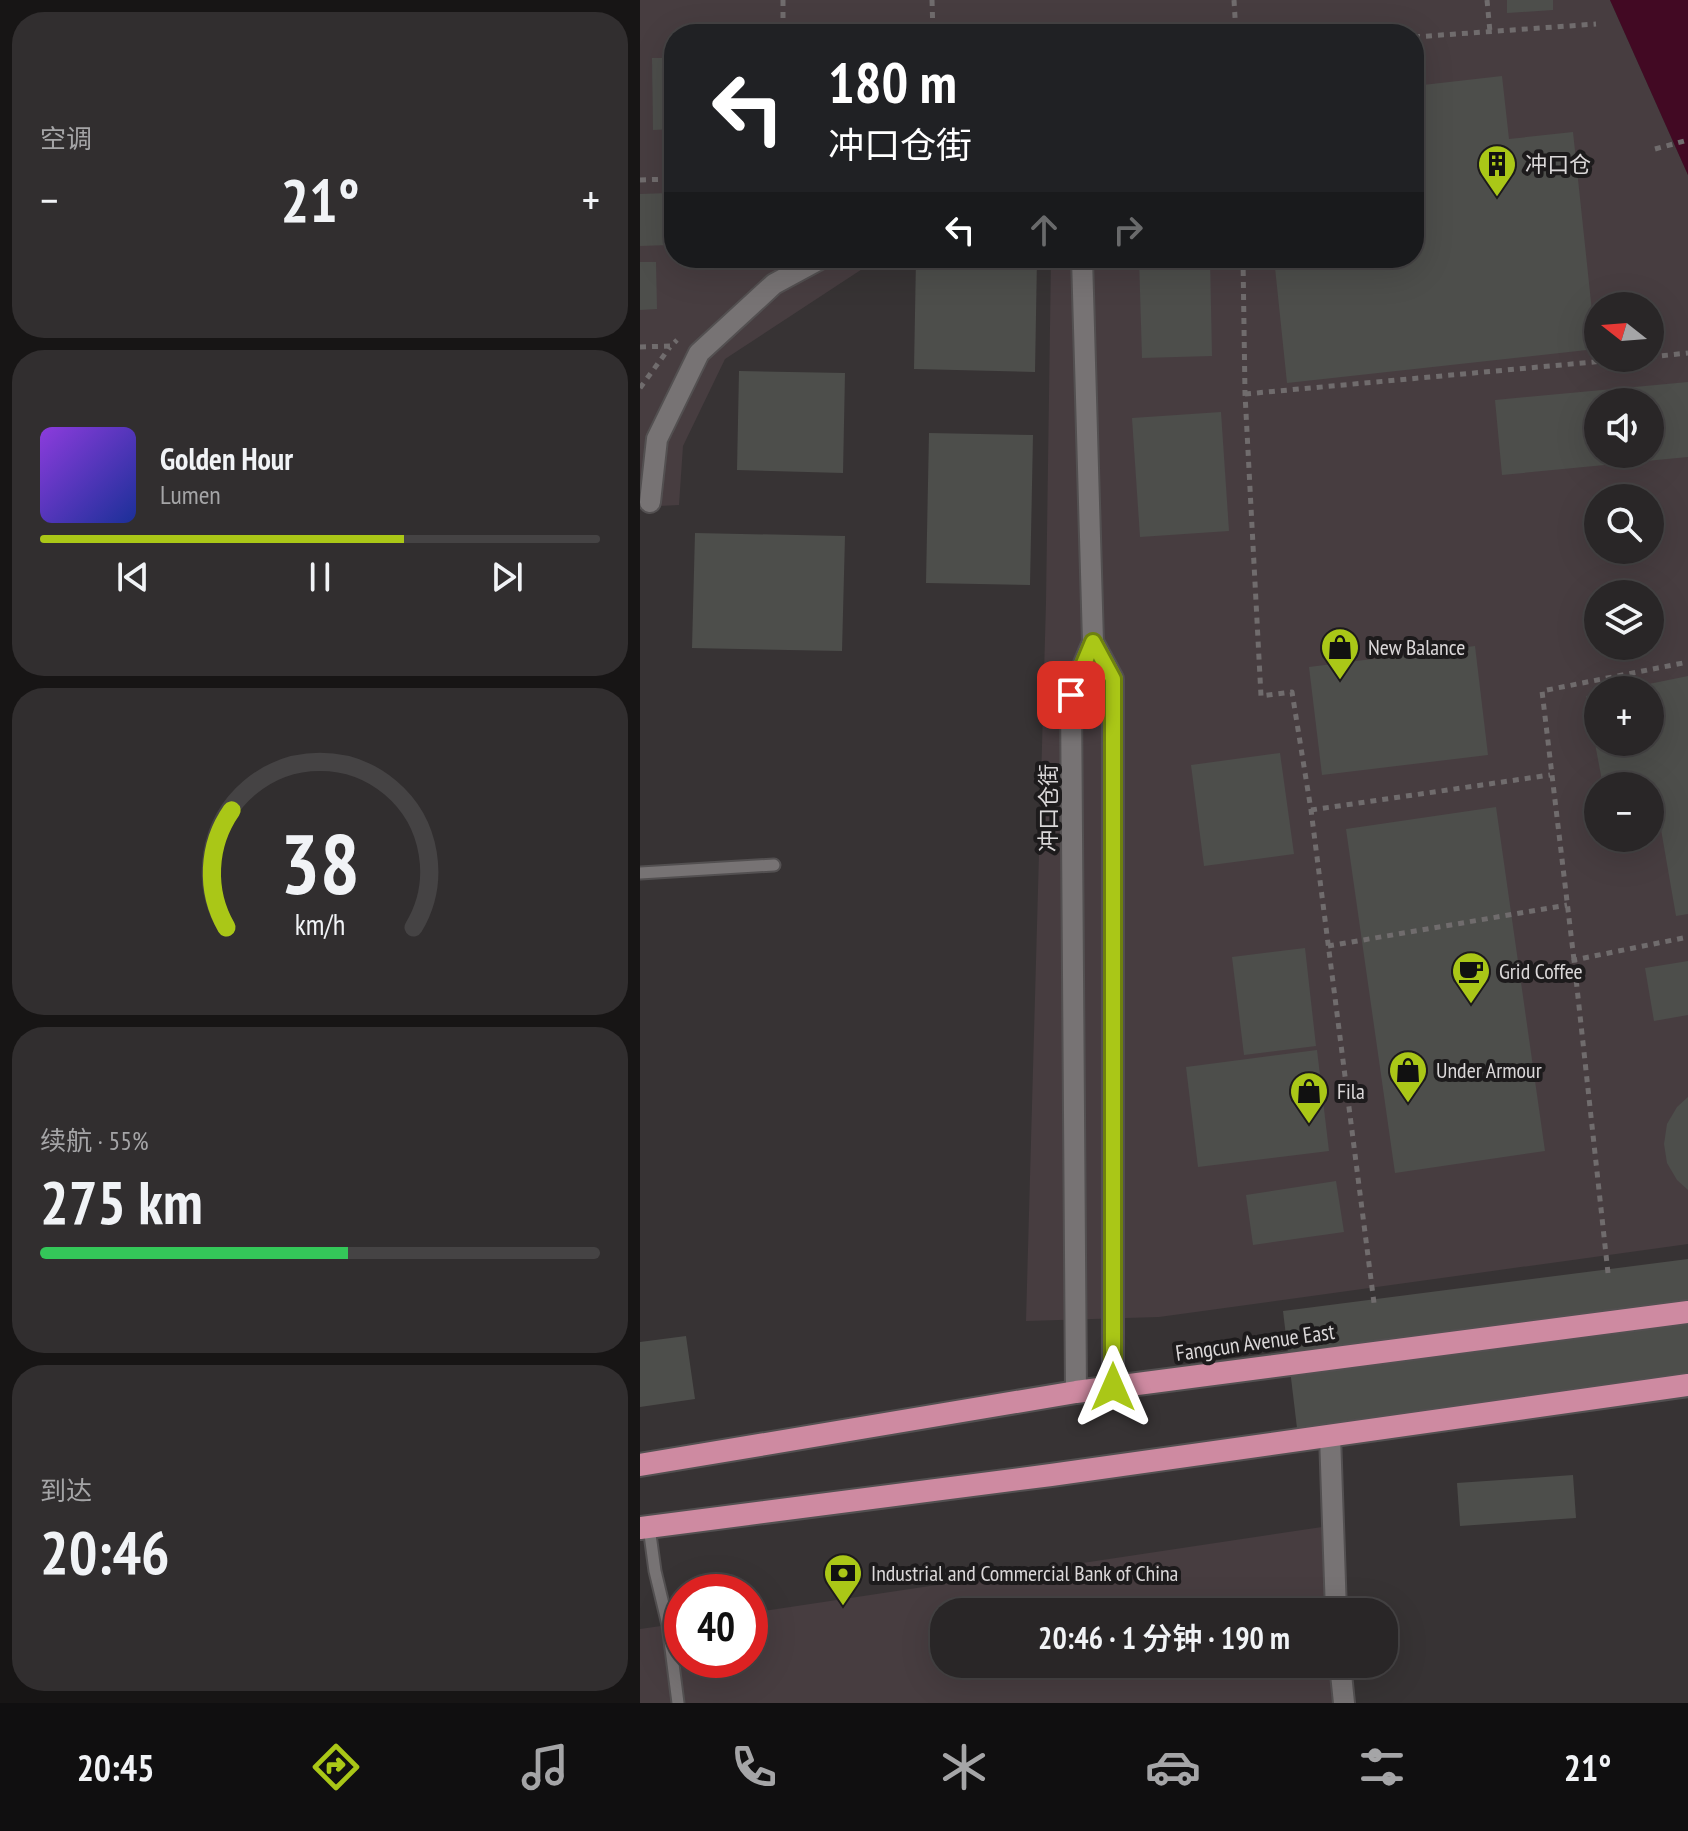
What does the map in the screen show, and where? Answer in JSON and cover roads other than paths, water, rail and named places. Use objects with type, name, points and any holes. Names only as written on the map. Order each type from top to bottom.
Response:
[{"type":"highway","name":"Fangcun Avenue East","points":[[640,1465],[1076,1392],[1688,1312]]},
{"type":"highway","points":[[644,1528],[1051,1475],[1688,1385]]},
{"type":"street","points":[[650,502],[657,439],[699,353],[774,284],[804,268]]},
{"type":"street","points":[[1082,268],[1093,642],[1113,679],[1113,1387]]},
{"type":"street","name":"冲口仓街","points":[[1076,1392],[1071,695],[1093,642]]},
{"type":"street","points":[[1330,1435],[1336,1598]]},
{"type":"street","points":[[1341,1678],[1344,1703]]},
{"type":"lane","points":[[640,873],[774,865]]},
{"type":"lane","points":[[644,1528],[668,1625],[678,1703]]},
{"type":"place","name":"冲口仓","points":[[1497,198]]},
{"type":"place","name":"New Balance","points":[[1340,681]]},
{"type":"place","name":"Grid Coffee","points":[[1471,1005]]},
{"type":"place","name":"Under Armour","points":[[1408,1104]]},
{"type":"place","name":"Fila","points":[[1309,1125]]},
{"type":"place","name":"Industrial and Commercial Bank of China","points":[[843,1607]]}]
